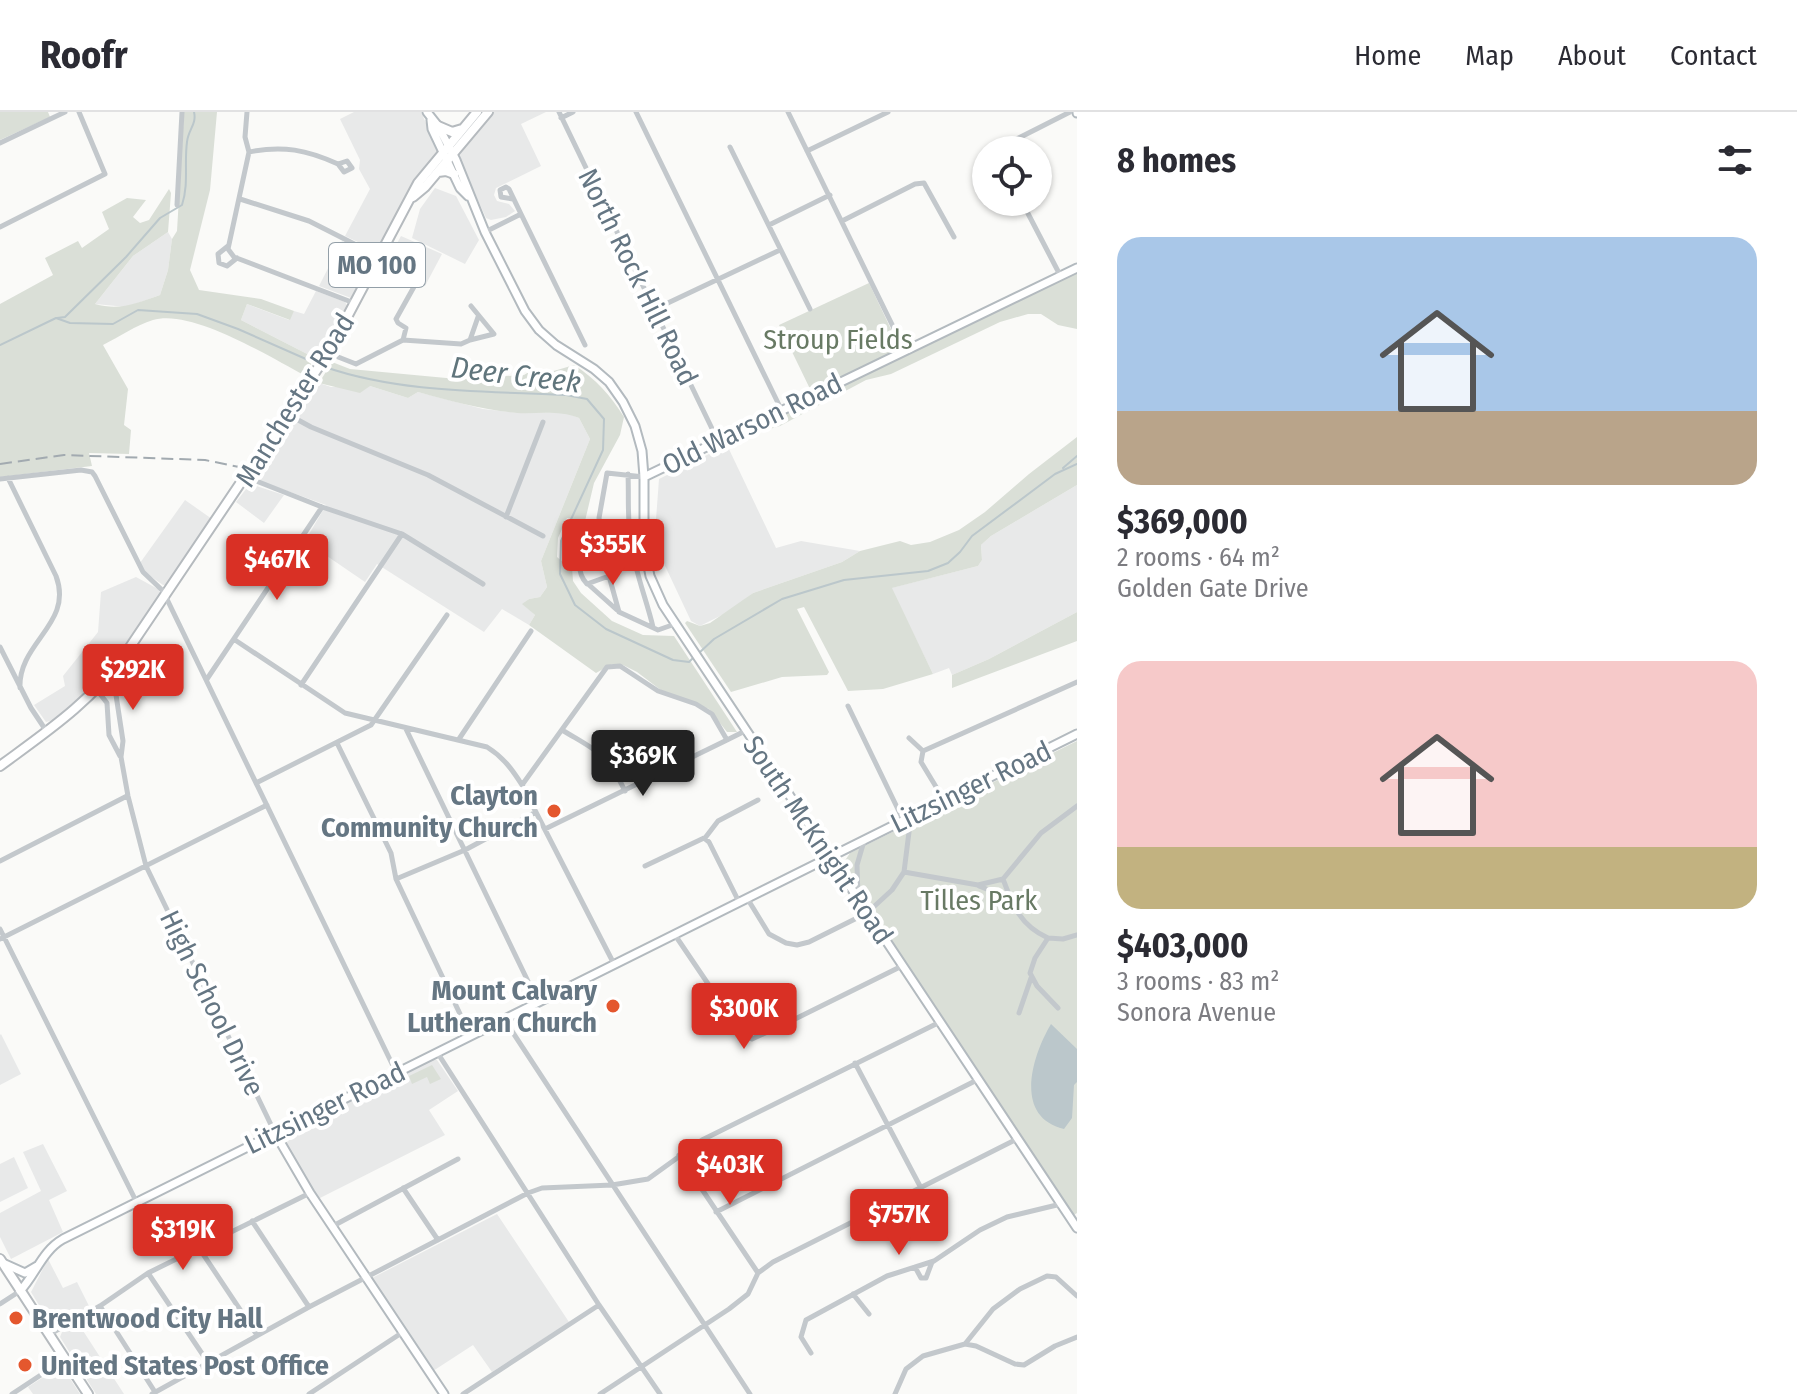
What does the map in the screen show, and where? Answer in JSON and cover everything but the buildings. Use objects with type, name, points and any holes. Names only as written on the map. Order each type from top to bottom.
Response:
[{"type":"main road","name":"Manchester Road","points":[[412,197],[437,172],[477,112]]},
{"type":"main road","name":"Manchester Road","points":[[0,766],[47,732],[105,681],[309,384],[356,304],[418,183],[488,112]]},
{"type":"main road","points":[[432,119],[452,132],[463,129]]},
{"type":"main road","points":[[437,172],[454,174]]},
{"type":"main road","points":[[1,1261],[88,1394]]},
{"type":"street","points":[[0,143],[65,112]]},
{"type":"street","points":[[0,227],[105,174],[79,112]]},
{"type":"street","points":[[177,205],[182,112]]},
{"type":"street","points":[[236,258],[227,266],[219,263],[218,254],[228,246],[240,199],[249,152],[245,137],[247,112]]},
{"type":"street","points":[[560,115],[573,112]]},
{"type":"street","points":[[636,112],[781,409]]},
{"type":"street","points":[[788,112],[904,349]]},
{"type":"street","points":[[807,151],[888,112]]},
{"type":"street","points":[[1026,136],[1070,112]]},
{"type":"street","name":"North Rock Hill Road","points":[[560,115],[718,441]]},
{"type":"street","points":[[432,119],[448,153]]},
{"type":"street","points":[[249,152],[291,147],[318,154],[338,164]]},
{"type":"street","points":[[730,147],[810,309]]},
{"type":"street","name":"South McKnight Road","points":[[448,153],[460,188],[469,197]]},
{"type":"street","name":"South McKnight Road","points":[[448,153],[467,184],[469,197],[525,311],[539,330],[556,345],[609,382],[635,426],[642,451],[644,477],[644,546],[650,576],[663,605],[1077,1228]]},
{"type":"street","points":[[842,221],[915,184],[924,183],[954,237]]},
{"type":"street","points":[[769,225],[830,195]]},
{"type":"street","points":[[240,199],[309,221],[381,257]]},
{"type":"street","points":[[513,199],[585,345]]},
{"type":"street","points":[[485,232],[521,214]]},
{"type":"street","points":[[1029,216],[1060,275]]},
{"type":"street","points":[[228,246],[236,258],[356,304]]},
{"type":"street","points":[[653,310],[780,250]]},
{"type":"street","name":"Old Warson Road","points":[[644,477],[1077,268]]},
{"type":"street","points":[[403,340],[406,328],[396,319],[415,285]]},
{"type":"street","points":[[327,355],[356,364],[403,340],[461,344],[494,334],[471,306]]},
{"type":"street","points":[[470,340],[478,317]]},
{"type":"street","points":[[289,415],[428,475],[543,536]]},
{"type":"street","points":[[506,517],[543,422]]},
{"type":"street","points":[[0,479],[64,471],[92,472],[143,572],[161,588],[396,1072]]},
{"type":"street","points":[[644,477],[607,473],[599,518],[602,534],[585,539],[579,550],[582,579],[618,611],[653,628],[664,630],[675,624]]},
{"type":"street","points":[[628,474],[631,544],[641,593],[653,628]]},
{"type":"street","points":[[246,477],[402,534],[483,584]]},
{"type":"street","points":[[8,478],[56,576],[60,592],[52,622],[24,659],[20,688]]},
{"type":"street","points":[[207,679],[322,507]]},
{"type":"street","points":[[301,685],[402,534]]},
{"type":"street","points":[[588,584],[609,576],[618,611]]},
{"type":"street","points":[[256,783],[363,730],[374,721],[447,615]]},
{"type":"street","points":[[459,739],[531,631]]},
{"type":"street","points":[[235,640],[345,713],[459,739],[487,747],[497,754],[522,785],[614,964]]},
{"type":"street","points":[[0,647],[47,732]]},
{"type":"street","points":[[8,663],[24,659]]},
{"type":"street","points":[[522,785],[607,667],[620,666],[658,691],[696,704],[712,714],[727,740]]},
{"type":"street","name":"High School Drive","points":[[105,681],[116,695],[123,741],[121,757],[146,866],[275,1133],[310,1193],[444,1394]]},
{"type":"street","points":[[923,751],[1077,682]]},
{"type":"street","name":"High School Drive","points":[[97,690],[107,703],[109,735],[121,757]]},
{"type":"street","points":[[747,898],[769,934],[797,945],[867,913],[892,890],[904,872],[909,832],[848,706]]},
{"type":"street","points":[[406,729],[538,1002]]},
{"type":"street","points":[[562,730],[603,755],[625,791]]},
{"type":"street","points":[[545,829],[745,731]]},
{"type":"street","name":"Litzsinger Road","points":[[20,1291],[32,1279],[55,1244],[136,1201],[1077,734]]},
{"type":"street","points":[[909,738],[923,751]]},
{"type":"street","points":[[337,743],[391,853],[396,879],[470,1035]]},
{"type":"street","points":[[923,751],[921,762],[944,800]]},
{"type":"street","points":[[0,861],[128,796]]},
{"type":"street","points":[[645,866],[704,838],[718,821],[758,800]]},
{"type":"street","points":[[2,938],[267,805]]},
{"type":"street","points":[[978,885],[1003,879],[1049,824],[1077,806]]},
{"type":"street","points":[[396,879],[465,850],[536,812]]},
{"type":"street","points":[[704,838],[709,842],[739,902]]},
{"type":"street","name":"Litzsinger Road","points":[[858,899],[857,865],[865,840]]},
{"type":"street","points":[[904,872],[978,885],[999,894],[1014,908]]},
{"type":"street","points":[[1003,879],[1023,922],[1048,938],[1063,939],[1077,935]]},
{"type":"street","points":[[0,929],[136,1201]]},
{"type":"street","points":[[675,934],[740,1033],[752,1039],[902,966]]},
{"type":"street","points":[[1019,1013],[1031,968],[1048,938]]},
{"type":"street","points":[[1031,977],[1058,1008]]},
{"type":"street","points":[[719,1000],[791,1021]]},
{"type":"street","points":[[504,1019],[750,1394]]},
{"type":"street","points":[[100,1306],[153,1393],[309,1307],[528,1193],[548,1187],[612,1185],[648,1179],[702,1140],[940,1022]]},
{"type":"street","points":[[437,1052],[599,1305],[660,1394]]},
{"type":"street","points":[[855,1063],[921,1188]]},
{"type":"street","points":[[716,1212],[979,1079]]},
{"type":"street","points":[[600,1394],[748,1294],[758,1273],[773,1262],[1017,1139]]},
{"type":"street","points":[[679,1155],[758,1273]]},
{"type":"street","points":[[333,1226],[458,1159]]},
{"type":"street","points":[[403,1188],[438,1240]]},
{"type":"street","points":[[49,1335],[100,1306],[148,1273],[310,1193]]},
{"type":"street","points":[[811,1353],[801,1337],[806,1320],[887,1276],[932,1262],[980,1230],[1007,1217],[1061,1204]]},
{"type":"street","points":[[252,1221],[309,1307]]},
{"type":"street","points":[[199,1248],[257,1335]]},
{"type":"street","points":[[1,1261],[25,1273],[39,1264]]},
{"type":"street","points":[[915,1267],[921,1278],[926,1278],[932,1262]]},
{"type":"street","points":[[148,1273],[209,1364]]},
{"type":"street","points":[[965,1344],[993,1309],[1020,1289],[1047,1276],[1064,1282],[1077,1296]]},
{"type":"street","points":[[0,1304],[20,1291]]},
{"type":"street","points":[[853,1294],[869,1314]]},
{"type":"street","points":[[463,1394],[599,1305]]},
{"type":"street","points":[[309,1394],[403,1332]]},
{"type":"street","points":[[973,1332],[977,1346]]},
{"type":"street","points":[[895,1394],[910,1363],[923,1356],[965,1344],[977,1346],[1020,1366],[1077,1337]]},
{"type":"street","points":[[12,1394],[65,1359]]},
{"type":"shaded area","points":[[354,112],[421,112],[438,150],[436,158],[408,192],[377,251],[345,236],[370,189],[340,119]]},
{"type":"shaded area","points":[[492,112],[546,112],[521,124],[541,166],[496,188],[494,195],[497,201],[509,204],[515,211],[506,217],[491,220],[486,218],[459,159],[461,151]]},
{"type":"shaded area","points":[[435,188],[456,196],[479,240],[465,264],[412,238],[420,209]]},
{"type":"shaded area","points":[[168,232],[172,239],[168,270],[160,295],[127,307],[95,304],[133,256]]},
{"type":"shaded area","points":[[401,236],[442,254],[425,286],[384,267]]},
{"type":"shaded area","points":[[342,241],[372,258],[351,298],[319,286]]},
{"type":"shaded area","points":[[316,291],[345,302],[348,307],[315,358],[241,320],[247,304],[289,320],[294,311],[304,314]]},
{"type":"shaded area","points":[[319,383],[331,387],[370,386],[408,398],[418,392],[483,409],[520,413],[564,412],[579,418],[590,439],[541,561],[547,587],[540,597],[523,604],[535,615],[529,625],[502,609],[484,632],[377,564],[365,582],[305,541],[326,505],[255,477]]},
{"type":"shaded area","points":[[727,445],[776,548],[801,541],[860,551],[842,562],[753,593],[730,611],[700,626],[691,621],[659,553],[655,533],[659,479]]},
{"type":"shaded area","points":[[250,484],[284,495],[264,523],[236,502]]},
{"type":"shaded area","points":[[1077,485],[1077,612],[952,675],[949,668],[933,674],[891,588],[978,566],[982,560],[981,545],[991,536]]},
{"type":"shaded area","points":[[185,500],[212,519],[166,585],[163,585],[146,573],[140,563]]},
{"type":"shaded area","points":[[136,577],[158,589],[161,594],[86,694],[54,720],[46,722],[34,705],[65,686],[63,676],[98,632],[101,592]]},
{"type":"shaded area","points":[[1051,1024],[1077,1049],[1072,1118],[1064,1129],[1048,1122],[1038,1112],[1032,1099],[1033,1068]]},
{"type":"shaded area","points":[[0,1035],[21,1074],[0,1085]]},
{"type":"shaded area","points":[[432,1059],[437,1060],[458,1091],[429,1110],[445,1135],[318,1199],[281,1138],[282,1133]]},
{"type":"shaded area","points":[[43,1144],[67,1191],[49,1200],[63,1232],[11,1259],[0,1237],[0,1213],[41,1191],[23,1152]]},
{"type":"shaded area","points":[[14,1157],[28,1188],[0,1202],[0,1164]]},
{"type":"shaded area","points":[[497,1214],[569,1322],[492,1372],[473,1345],[433,1371],[372,1278]]},
{"type":"shaded area","points":[[48,1259],[63,1288],[77,1282],[90,1308],[55,1327],[31,1292]]},
{"type":"shaded area","points":[[78,1323],[124,1394],[96,1394],[60,1337],[62,1332]]},
{"type":"shaded area","points":[[57,1368],[65,1371],[80,1394],[33,1394],[28,1387]]},
{"type":"green space","points":[[0,112],[48,112],[50,117],[0,140]]},
{"type":"green space","points":[[184,112],[217,112],[210,190],[190,270],[199,290],[261,299],[294,311],[290,320],[247,304],[241,320],[315,358],[304,375],[209,327],[169,318],[147,322],[103,345],[128,389],[124,425],[131,430],[129,454],[89,453],[92,466],[0,477],[0,304],[53,275],[45,258],[78,241],[82,248],[109,229],[102,212],[127,198],[146,200],[133,217],[140,223],[149,220],[169,189],[168,232],[133,256],[95,304],[120,306],[160,295],[168,270],[172,239],[177,231]]},
{"type":"green space","points":[[1077,272],[1077,329],[1058,325],[1041,314],[1028,314],[1000,322],[891,374],[866,380],[780,426],[749,435],[731,445],[725,444],[726,441]]},
{"type":"green space","name":"Stroup Fields","points":[[869,283],[899,346],[898,351],[812,393],[779,325]]},
{"type":"green space","points":[[332,362],[350,369],[457,379],[524,375],[534,369],[547,373],[574,365],[589,376],[624,417],[620,435],[594,483],[585,521],[571,552],[573,581],[581,593],[612,621],[643,635],[674,636],[737,732],[727,732],[709,709],[662,691],[623,665],[612,664],[596,673],[529,625],[535,615],[522,604],[540,597],[547,587],[541,561],[590,439],[579,418],[556,413],[492,410],[418,392],[408,398],[370,386],[360,393],[319,383]],"holes":[[[567,518],[575,520],[566,542],[563,562],[557,557],[558,538]]]},
{"type":"green space","points":[[1077,437],[1077,485],[991,536],[981,545],[982,560],[978,566],[892,588],[933,674],[883,689],[848,691],[804,607],[797,609],[829,672],[827,675],[782,677],[731,692],[685,623],[700,626],[710,623],[753,593],[842,562],[860,551],[900,541],[911,545],[930,542],[959,530]]},
{"type":"green space","points":[[1077,612],[1077,641],[952,688],[952,675]]},
{"type":"green space","name":"Tilles Park","points":[[1077,741],[1077,1213],[1074,1215],[844,873],[844,862],[850,853]]},
{"type":"green space","points":[[735,1007],[776,1018],[778,1023],[763,1034],[751,1035],[730,1014]]},
{"type":"green space","points":[[432,1065],[441,1079],[430,1084],[427,1077],[412,1084],[409,1076]]},
{"type":"waterway","points":[[57,318],[65,317],[126,257],[160,218],[182,205],[187,142],[194,112]]},
{"type":"waterway","name":"Deer Creek","points":[[0,345],[56,318],[70,323],[113,324],[138,310],[197,314],[315,363]]},
{"type":"waterway","name":"Deer Creek","points":[[325,367],[354,376],[413,386],[566,395],[587,399],[604,419],[603,450],[561,541],[560,574],[575,605],[606,629],[673,660],[689,662],[694,657]]},
{"type":"waterway","points":[[1063,468],[1077,456]]},
{"type":"waterway","name":"Deer Creek","points":[[699,653],[714,639],[782,599],[844,580],[928,571],[948,563],[972,536],[1055,474],[1077,464]]},
{"type":"railway","points":[[0,464],[64,455],[205,460],[239,467]]},
{"type":"place","name":"Clayton Community Church","points":[[554,811]]},
{"type":"place","name":"Mount Calvary Lutheran Church","points":[[613,1006]]},
{"type":"place","name":"Brentwood City Hall","points":[[16,1318]]},
{"type":"place","name":"United States Post Office","points":[[25,1365]]}]
